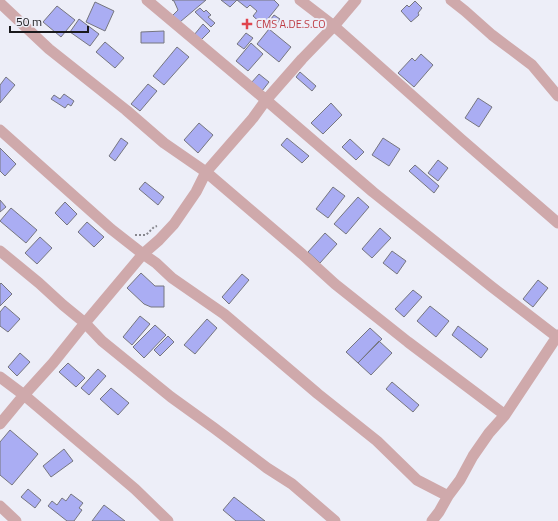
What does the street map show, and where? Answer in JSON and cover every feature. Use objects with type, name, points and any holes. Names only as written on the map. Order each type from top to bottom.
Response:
[{"type":"street","points":[[147,0],[373,192],[492,287],[557,336],[505,415],[489,433],[473,456],[460,480],[432,521]]},
{"type":"street","points":[[300,0],[334,26],[558,223]]},
{"type":"street","points":[[0,424],[53,363],[143,254],[174,224],[196,192],[206,172],[253,118],[266,100],[356,0]]},
{"type":"street","points":[[451,0],[532,66],[558,96]]},
{"type":"street","points":[[0,3],[49,48],[126,110],[164,143],[206,172],[335,284],[408,342],[505,415]]},
{"type":"street","points":[[0,130],[112,229],[156,263],[172,278],[224,314],[318,394],[377,441],[417,480],[448,496]]},
{"type":"street","points":[[0,251],[85,323],[102,340],[171,397],[267,468],[292,484],[335,521]]},
{"type":"street","points":[[0,377],[24,395],[135,489],[168,521]]},
{"type":"street","points":[[0,506],[16,521]]},
{"type":"path","points":[[133,235],[146,235],[154,227],[174,224]]},
{"type":"building","points":[[172,0],[206,0],[180,22],[172,16],[178,10],[174,1]]},
{"type":"building","points":[[221,0],[237,0],[230,7]]},
{"type":"building","points":[[237,0],[274,0],[279,5],[263,25],[253,16],[257,11],[250,5],[247,8]]},
{"type":"building","points":[[415,1],[422,8],[418,13],[419,15],[411,22],[401,11],[407,5],[409,7]]},
{"type":"building","points":[[95,2],[114,11],[105,31],[86,22]]},
{"type":"building","points":[[57,6],[75,20],[61,37],[43,22]]},
{"type":"building","points":[[200,8],[204,12],[206,10],[211,15],[208,17],[215,23],[211,27],[195,12]]},
{"type":"building","points":[[274,15],[280,19],[274,28],[271,28],[267,24]]},
{"type":"building","points":[[79,19],[99,34],[90,46],[70,32]]},
{"type":"building","points":[[203,24],[210,31],[200,41],[194,35]]},
{"type":"building","points":[[269,29],[291,47],[279,62],[257,44]]},
{"type":"building","points":[[164,31],[164,43],[141,43],[141,32]]},
{"type":"building","points":[[246,33],[253,38],[244,49],[237,44]]},
{"type":"building","points":[[105,42],[124,58],[115,68],[96,52]]},
{"type":"building","points":[[251,43],[263,54],[248,71],[236,61]]},
{"type":"building","points":[[177,47],[189,57],[164,85],[153,76]]},
{"type":"building","points":[[421,54],[433,65],[414,87],[398,73],[412,58],[415,61]]},
{"type":"building","points":[[300,72],[316,86],[312,91],[296,77]]},
{"type":"building","points":[[259,74],[269,82],[262,91],[251,83]]},
{"type":"building","points":[[6,77],[15,85],[0,103],[0,85]]},
{"type":"building","points":[[148,84],[157,91],[140,111],[131,104]]},
{"type":"building","points":[[64,94],[74,101],[71,106],[68,104],[65,108],[51,99],[54,95],[60,99]]},
{"type":"building","points":[[478,98],[492,107],[479,127],[465,118]]},
{"type":"building","points":[[331,103],[342,115],[323,134],[311,123]]},
{"type":"building","points":[[199,123],[213,135],[198,153],[184,140]]},
{"type":"building","points":[[121,138],[128,143],[115,161],[109,156]]},
{"type":"building","points":[[287,138],[309,156],[302,163],[281,145]]},
{"type":"building","points":[[383,138],[400,149],[389,166],[372,155]]},
{"type":"building","points":[[350,139],[364,152],[356,160],[342,147]]},
{"type":"building","points":[[0,148],[16,164],[5,176],[0,171]]},
{"type":"building","points":[[438,160],[448,168],[438,181],[428,173]]},
{"type":"building","points":[[415,165],[439,186],[434,193],[409,171]]},
{"type":"building","points":[[145,182],[164,197],[158,205],[139,189]]},
{"type":"building","points":[[333,187],[345,196],[328,218],[316,209]]},
{"type":"building","points":[[358,197],[369,207],[346,234],[334,224]]},
{"type":"building","points":[[0,200],[6,207],[0,212]]},
{"type":"building","points":[[65,202],[77,214],[67,225],[55,213]]},
{"type":"building","points":[[11,208],[37,230],[26,243],[0,221]]},
{"type":"building","points":[[87,222],[104,237],[94,247],[78,232]]},
{"type":"building","points":[[380,228],[391,238],[372,258],[362,249]]},
{"type":"building","points":[[325,233],[337,244],[320,263],[308,252]]},
{"type":"building","points":[[40,237],[52,248],[37,264],[25,253]]},
{"type":"building","points":[[392,251],[406,261],[397,274],[383,263]]},
{"type":"building","points":[[141,273],[155,286],[164,286],[164,307],[151,307],[144,304],[127,288]]},
{"type":"building","points":[[242,274],[249,280],[229,304],[222,297]]},
{"type":"building","points":[[538,280],[548,288],[533,307],[523,299]]},
{"type":"building","points":[[1,283],[12,294],[0,306],[0,284]]},
{"type":"building","points":[[413,290],[422,297],[404,317],[395,309]]},
{"type":"building","points":[[5,306],[20,319],[8,332],[0,326],[0,312]]},
{"type":"building","points":[[430,306],[449,321],[436,337],[417,321]]},
{"type":"building","points":[[140,316],[150,324],[132,345],[123,337]]},
{"type":"building","points":[[207,319],[217,328],[195,354],[184,345]]},
{"type":"building","points":[[155,325],[166,335],[144,358],[133,347]]},
{"type":"building","points":[[458,326],[488,349],[481,358],[452,335]]},
{"type":"building","points":[[370,328],[382,339],[358,363],[346,352]]},
{"type":"building","points":[[168,336],[174,342],[160,356],[154,350]]},
{"type":"building","points":[[379,341],[392,353],[371,375],[358,363]]},
{"type":"building","points":[[20,353],[30,362],[17,376],[8,367]]},
{"type":"building","points":[[68,363],[85,378],[76,387],[59,372]]},
{"type":"building","points":[[98,369],[106,376],[89,395],[81,388]]},
{"type":"building","points":[[392,382],[419,405],[413,412],[386,389]]},
{"type":"building","points":[[111,388],[129,403],[118,415],[100,399]]},
{"type":"building","points":[[10,430],[38,454],[12,485],[0,475],[0,442]]},
{"type":"building","points":[[64,449],[73,461],[51,477],[43,466]]},
{"type":"building","points":[[28,489],[41,500],[35,508],[21,497]]},
{"type":"building","points":[[71,494],[83,503],[79,508],[82,510],[74,521],[67,521],[48,506],[52,501],[57,505],[62,498],[66,501]]},
{"type":"building","points":[[234,497],[265,521],[236,521],[223,510]]},
{"type":"building","points":[[104,505],[125,521],[92,521]]},
{"type":"place","name":"CMS A.DE.S.CO","points":[[247,24]]}]
